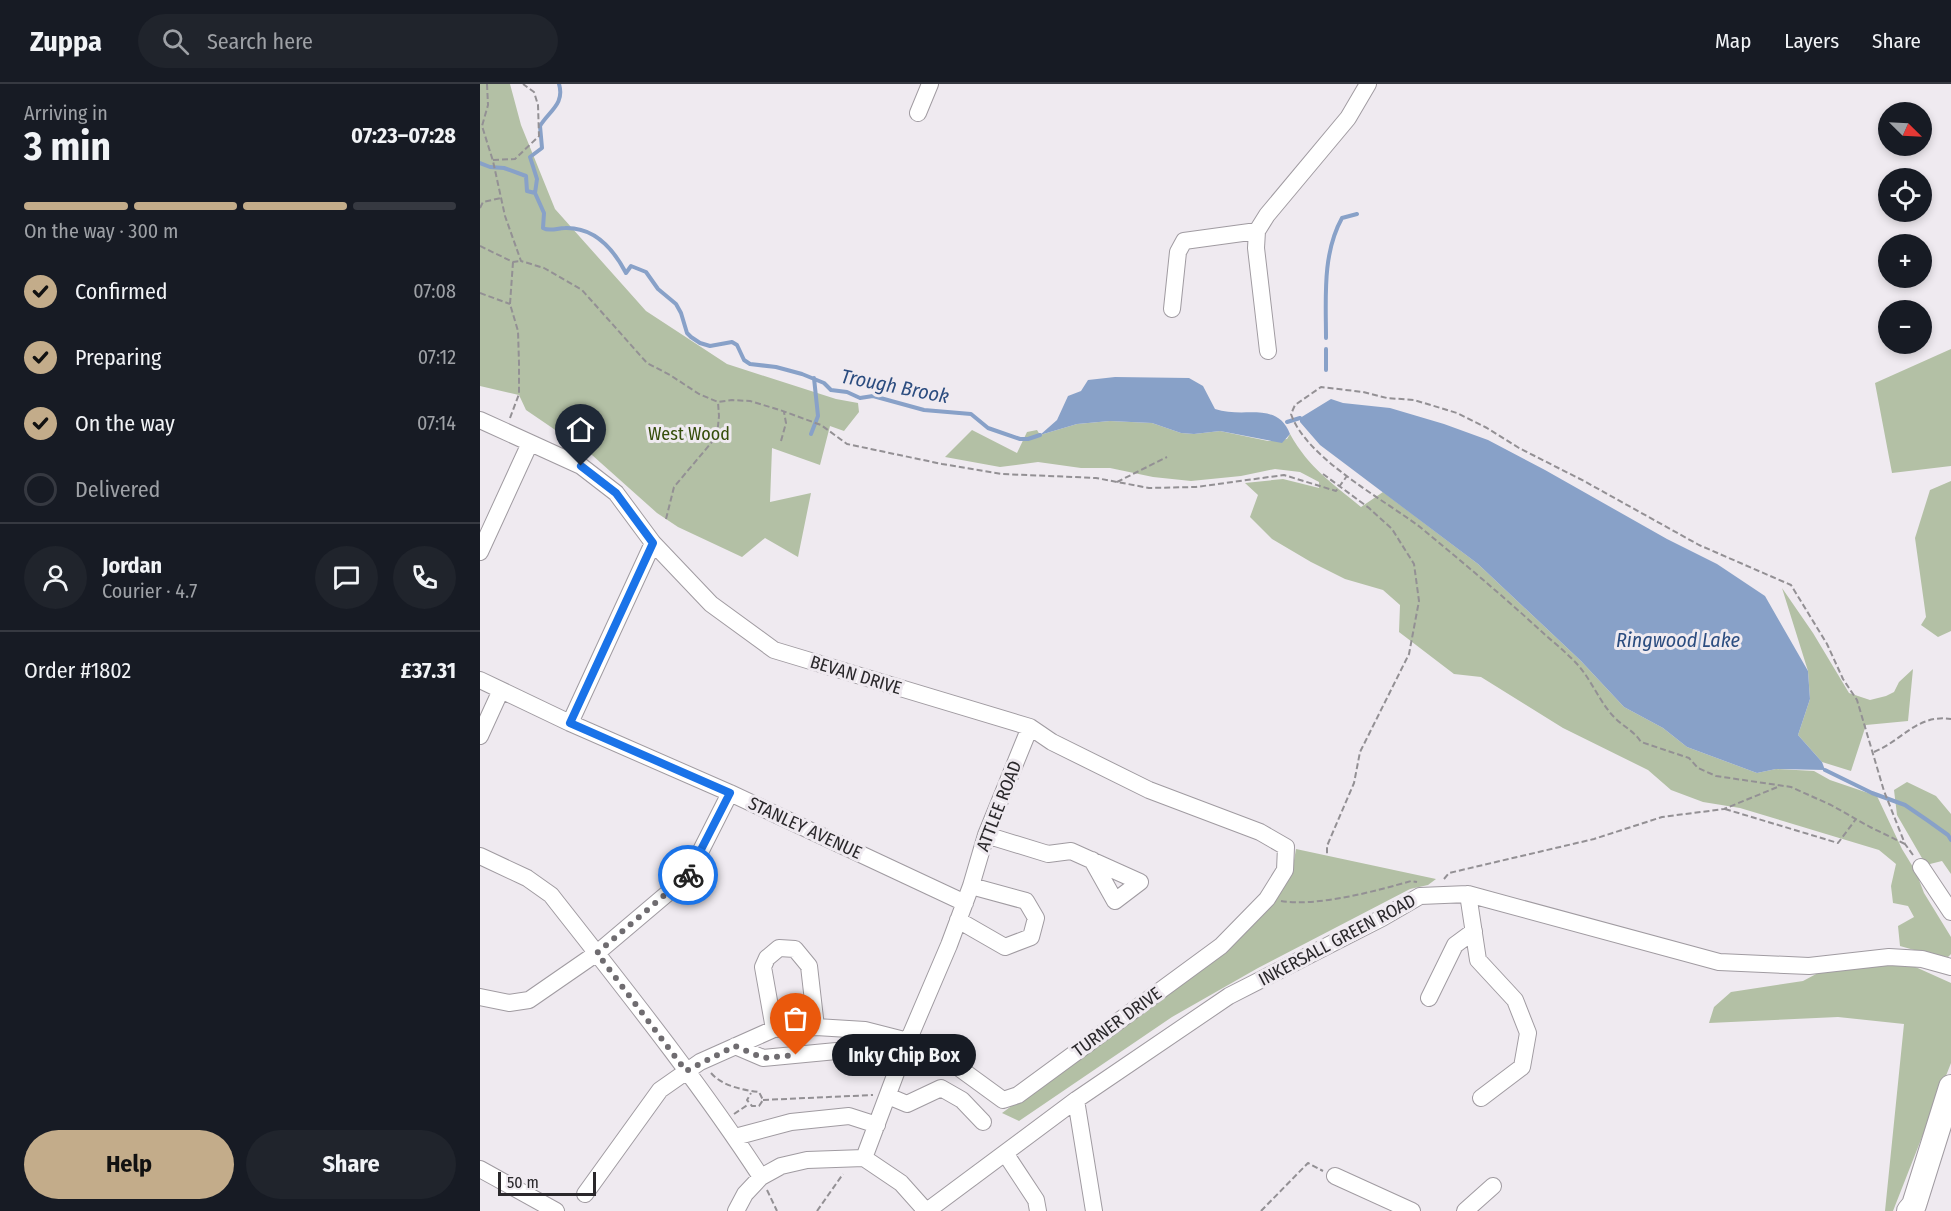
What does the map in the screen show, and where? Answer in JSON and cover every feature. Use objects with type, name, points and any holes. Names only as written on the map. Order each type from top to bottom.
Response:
[{"type":"highway","points":[[1909,1211],[1914,1205],[1951,1088]]},
{"type":"street","points":[[918,113],[930,84]]},
{"type":"street","points":[[1268,351],[1256,248],[1257,231],[1267,215],[1348,118],[1368,84]]},
{"type":"street","points":[[1172,309],[1178,252],[1184,241],[1257,231]]},
{"type":"street","name":"BEVAN DRIVE","points":[[480,420],[581,466],[616,493],[653,543],[711,604],[774,650],[1030,727],[1052,742],[1149,790],[1260,832],[1286,847]]},
{"type":"street","points":[[480,552],[530,443]]},
{"type":"street","points":[[570,723],[653,543]]},
{"type":"street","name":"STANLEY AVENUE","points":[[480,680],[570,723],[730,793],[964,903]]},
{"type":"street","points":[[480,736],[501,690]]},
{"type":"street","name":"ATTLEE ROAD","points":[[858,1159],[877,1125],[908,1041],[971,886],[986,835],[1030,727]]},
{"type":"street","points":[[480,997],[509,1004],[529,1000],[597,953],[688,876],[730,793]]},
{"type":"street","points":[[986,835],[1048,854],[1071,851],[1092,860]]},
{"type":"street","name":"TURNER DRIVE","points":[[908,1041],[944,1057],[1003,1100],[1018,1095],[1221,946],[1267,899],[1284,870],[1286,847]]},
{"type":"street","points":[[480,856],[527,878],[551,895],[686,1071],[735,1137],[761,1177]]},
{"type":"street","points":[[1921,867],[1951,912]]},
{"type":"street","points":[[958,920],[1005,947],[1031,937],[1036,918],[1026,901],[971,886]]},
{"type":"street","name":"INKERSALL GREEN ROAD","points":[[926,1211],[1076,1100],[1229,996],[1382,918],[1419,896],[1436,893],[1468,894],[1719,962],[1809,966],[1889,957],[1922,959],[1951,967]]},
{"type":"street","points":[[1468,894],[1478,960],[1515,1000],[1528,1034],[1522,1067],[1481,1098]]},
{"type":"street","points":[[1429,998],[1455,945],[1474,931]]},
{"type":"street","points":[[774,1029],[763,967],[767,958],[780,948],[795,949],[809,966],[816,1027]]},
{"type":"street","points":[[585,1194],[660,1090],[700,1062],[774,1029],[816,1027],[865,1030],[908,1041]]},
{"type":"street","points":[[735,1046],[763,1058],[846,1050]]},
{"type":"street","points":[[888,1096],[907,1104],[941,1088],[962,1100],[983,1122]]},
{"type":"street","points":[[1076,1100],[1094,1211]]},
{"type":"street","points":[[735,1137],[791,1122],[849,1116],[877,1125]]},
{"type":"street","points":[[1005,1153],[1036,1200],[1038,1211]]},
{"type":"street","points":[[736,1211],[745,1194],[761,1177],[780,1166],[807,1160],[858,1159],[901,1183],[926,1211]]},
{"type":"street","points":[[480,1169],[556,1211]]},
{"type":"street","points":[[1335,1176],[1412,1211]]},
{"type":"street","points":[[1465,1211],[1493,1186]]},
{"type":"path","points":[[487,84],[488,105],[482,126],[508,227],[521,261]]},
{"type":"path","points":[[492,160],[515,159],[539,136],[538,105],[534,92],[523,84]]},
{"type":"path","points":[[480,208],[483,202],[501,198]]},
{"type":"path","points":[[480,246],[513,262],[521,261],[544,268],[582,290],[647,363],[718,402],[750,401],[784,412],[821,425],[847,444],[1002,474],[1062,475],[1149,488],[1196,487],[1284,475],[1336,491],[1347,476]]},
{"type":"path","points":[[505,431],[519,394],[518,331],[510,304],[513,262]]},
{"type":"path","points":[[480,292],[510,304]]},
{"type":"path","points":[[1905,844],[1791,787],[1716,776],[1698,768],[1689,758],[1641,742],[1635,733],[1615,717],[1579,666],[1521,612],[1419,526],[1347,476],[1302,435],[1295,426],[1291,414],[1295,405],[1321,387],[1414,400],[1457,413],[1699,545],[1724,554],[1761,574],[1791,585],[1827,644],[1843,679],[1857,700],[1889,805],[1905,844],[1921,867]]},
{"type":"path","points":[[666,519],[674,487],[717,436],[718,402]]},
{"type":"path","points":[[781,441],[786,423],[784,412]]},
{"type":"path","points":[[1117,482],[1167,457]]},
{"type":"path","points":[[1323,474],[1369,508],[1392,529],[1414,564],[1419,601],[1409,654],[1360,752],[1354,783],[1327,846],[1327,855]]},
{"type":"path","points":[[1873,752],[1888,746],[1924,720],[1938,717],[1951,719]]},
{"type":"path","points":[[1267,899],[1288,903],[1323,900],[1378,890],[1412,880],[1428,886],[1436,893],[1449,873],[1594,839],[1662,817],[1724,809],[1781,786]]},
{"type":"path","points":[[1724,809],[1838,843],[1856,819]]},
{"type":"path","points":[[700,1062],[717,1080],[751,1093],[759,1092],[763,1100]]},
{"type":"path","points":[[751,1093],[747,1100],[752,1106],[759,1106],[763,1100]]},
{"type":"path","points":[[763,1100],[860,1095],[888,1096]]},
{"type":"path","points":[[818,1211],[858,1159]]},
{"type":"path","points":[[1261,1211],[1308,1164],[1335,1176]]},
{"type":"path","points":[[761,1177],[777,1211]]},
{"type":"green space","name":"West Wood","points":[[480,84],[510,84],[521,125],[555,209],[646,311],[727,364],[836,399],[858,403],[859,412],[844,431],[830,426],[820,465],[772,448],[770,502],[811,493],[798,557],[765,538],[742,557],[678,527],[657,513],[592,455],[526,410],[519,395],[480,386]]},
{"type":"green space","points":[[1951,349],[1951,466],[1892,473],[1875,383]]},
{"type":"green space","points":[[1110,421],[1152,423],[1181,433],[1220,431],[1268,441],[1287,439],[1290,434],[1313,466],[1361,507],[1383,492],[1478,564],[1581,661],[1624,707],[1663,728],[1687,747],[1757,773],[1776,769],[1814,771],[1830,780],[1877,796],[1902,849],[1916,872],[1924,893],[1951,937],[1951,954],[1948,957],[1932,955],[1900,946],[1898,926],[1914,917],[1908,906],[1893,903],[1891,886],[1896,864],[1879,850],[1740,808],[1703,802],[1671,790],[1648,770],[1563,728],[1481,677],[1454,674],[1399,632],[1400,605],[1383,590],[1345,579],[1311,562],[1272,539],[1250,517],[1258,495],[1245,483],[1283,479],[1319,488],[1319,482],[1300,472],[1275,469],[1241,476],[1191,481],[1153,477],[1110,468],[1081,468],[1038,462],[1000,467],[945,457],[972,430],[1017,453],[1027,432],[1037,430],[1040,435],[1077,424]]},
{"type":"green space","points":[[1951,481],[1951,631],[1938,637],[1921,625],[1926,617],[1915,538],[1930,490]]},
{"type":"green space","points":[[1782,588],[1813,633],[1849,693],[1870,700],[1886,696],[1894,692],[1899,682],[1913,669],[1908,721],[1866,725],[1851,771],[1822,762],[1798,735],[1810,699],[1808,671]]},
{"type":"green space","points":[[1907,782],[1936,796],[1951,814],[1951,874],[1942,861],[1926,865],[1897,815],[1894,790]]},
{"type":"green space","points":[[1296,849],[1436,879],[1428,885],[1410,889],[1258,968],[1172,1017],[1019,1121],[1002,1113],[1226,950],[1292,872]]},
{"type":"green space","points":[[1898,963],[1911,965],[1951,983],[1951,1063],[1893,1211],[1885,1211],[1904,1024],[1838,1017],[1709,1023],[1714,1007],[1731,992],[1803,981],[1818,973]]},
{"type":"water","points":[[1115,377],[1189,378],[1203,386],[1215,409],[1226,412],[1258,412],[1277,417],[1290,434],[1282,443],[1220,431],[1181,433],[1152,423],[1110,421],[1077,424],[1040,435],[1057,420],[1068,396],[1081,391],[1088,380]]},
{"type":"water","name":"Ringwood Lake","points":[[1331,399],[1343,403],[1390,408],[1488,440],[1667,539],[1717,564],[1765,596],[1808,671],[1810,699],[1798,735],[1822,762],[1825,770],[1776,769],[1757,773],[1687,747],[1663,728],[1624,707],[1581,661],[1478,564],[1320,445],[1300,422],[1300,418]]},
{"type":"waterway","name":"Trough Brook","points":[[559,84],[558,102],[540,126],[542,148],[530,157],[537,179],[535,193],[544,213],[543,228],[586,231],[609,248],[626,273],[631,266],[646,272],[658,289],[676,304],[687,333],[691,337],[710,346],[732,342],[737,345],[744,360],[750,364],[776,367],[802,374],[824,383],[831,390],[847,392],[860,398],[873,396],[924,410],[971,414],[988,428],[1020,439],[1040,435]]},
{"type":"waterway","points":[[480,163],[526,176],[527,191],[535,193]]},
{"type":"waterway","points":[[1326,338],[1326,277],[1331,246],[1342,218],[1357,214]]},
{"type":"waterway","points":[[1326,349],[1326,370]]},
{"type":"waterway","points":[[811,434],[818,416],[814,378]]},
{"type":"waterway","name":"Trough Brook","points":[[1287,422],[1300,418]]},
{"type":"waterway","points":[[1825,770],[1872,793],[1905,805],[1948,835],[1951,840]]},
{"type":"way so far","points":[[688,875],[597,953],[686,1071],[735,1046],[763,1058],[796,1055]]},
{"type":"place","name":"Inky Chip Box","points":[[796,1055]]},
{"type":"route","points":[[581,466],[616,493],[653,543],[570,723],[730,793],[688,875]]}]
